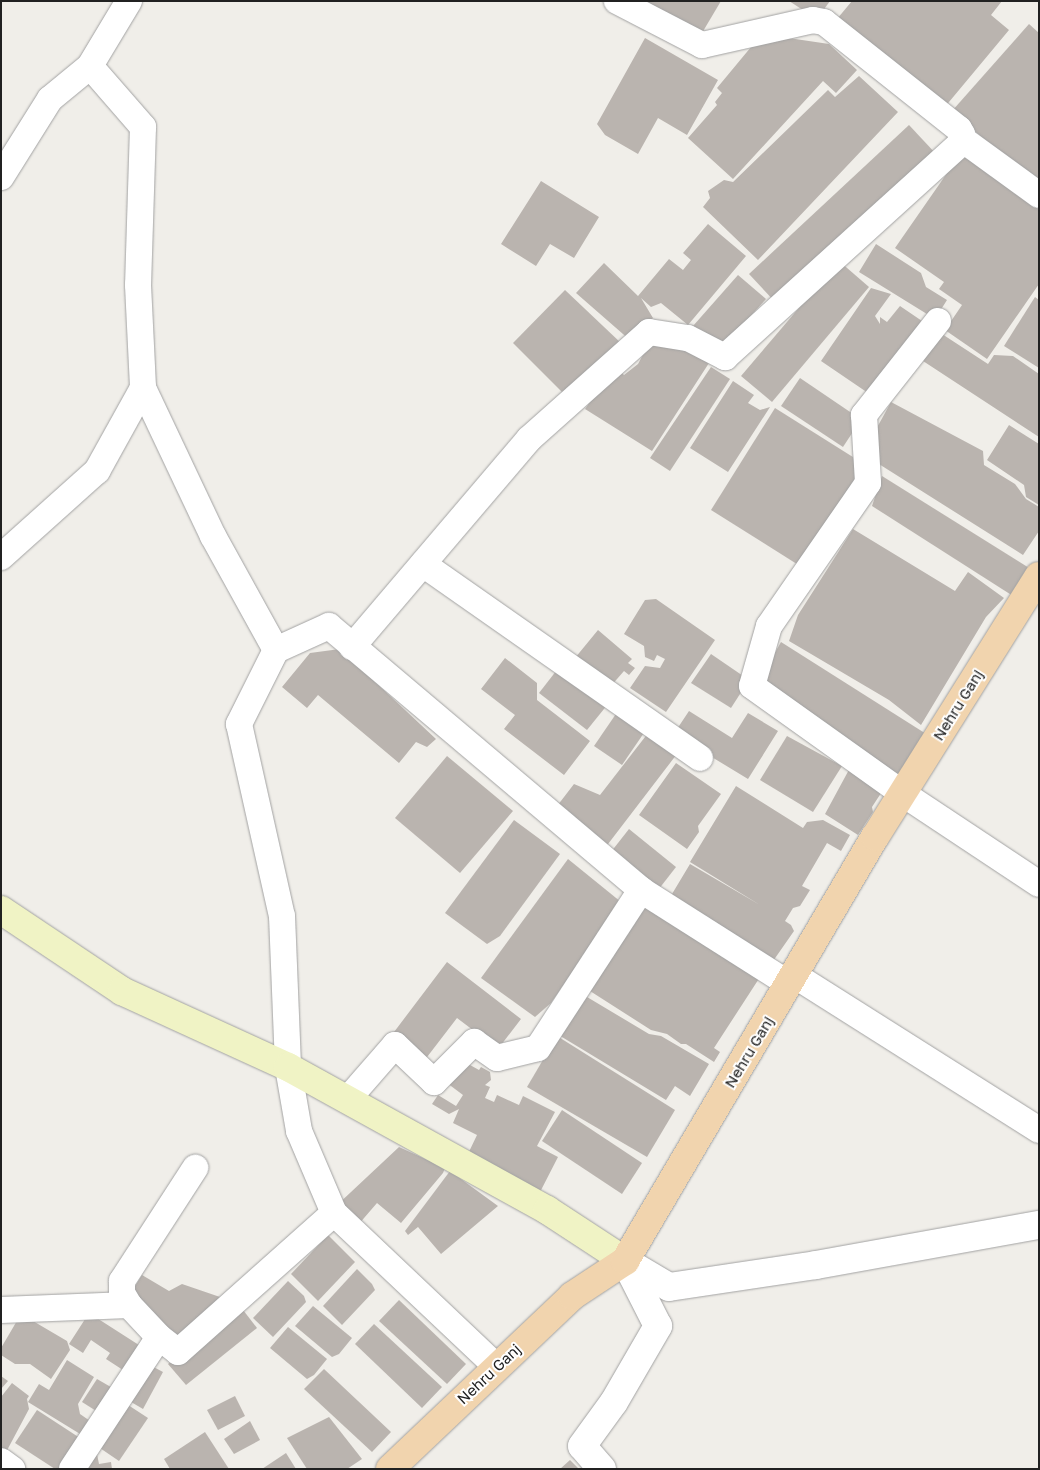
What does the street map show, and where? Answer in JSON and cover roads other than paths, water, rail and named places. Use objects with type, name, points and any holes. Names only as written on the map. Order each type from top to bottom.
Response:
[{"type":"main road","name":"Nehru Ganj","points":[[390,1469],[572,1296],[624,1261],[902,794],[1039,576]]},
{"type":"main road","points":[[1,910],[122,991],[288,1068],[348,1100],[547,1210],[624,1261]]},
{"type":"street","points":[[1,176],[50,99],[90,66],[129,1]]},
{"type":"street","points":[[617,1],[702,45],[813,20],[824,22],[959,129],[962,139],[1039,195]]},
{"type":"street","points":[[90,66],[143,127],[138,286],[144,388],[213,536],[276,650]]},
{"type":"street","points":[[352,647],[529,439],[649,332],[688,338],[725,357],[850,246],[960,144],[962,139]]},
{"type":"street","points":[[938,321],[864,414],[868,483],[769,626],[752,686],[902,794],[1039,884]]},
{"type":"street","points":[[1,557],[96,471],[144,388]]},
{"type":"street","points":[[422,564],[700,758]]},
{"type":"street","points":[[497,1367],[334,1212],[299,1131],[288,1068],[282,916],[239,724],[276,650],[329,626],[641,890],[1038,1128]]},
{"type":"street","points":[[348,1100],[395,1045],[434,1082],[474,1042],[498,1058],[538,1048],[641,890]]},
{"type":"street","points":[[195,1168],[122,1281],[122,1293],[129,1305],[159,1337],[178,1352],[334,1212]]},
{"type":"street","points":[[624,1261],[669,1287],[816,1265],[1039,1225]]},
{"type":"street","points":[[602,1469],[582,1446],[614,1402],[658,1326],[624,1261]]},
{"type":"street","points":[[1,1310],[129,1305]]},
{"type":"street","points":[[72,1469],[159,1337]]},
{"type":"street","points":[[1,1461],[12,1469]]}]
